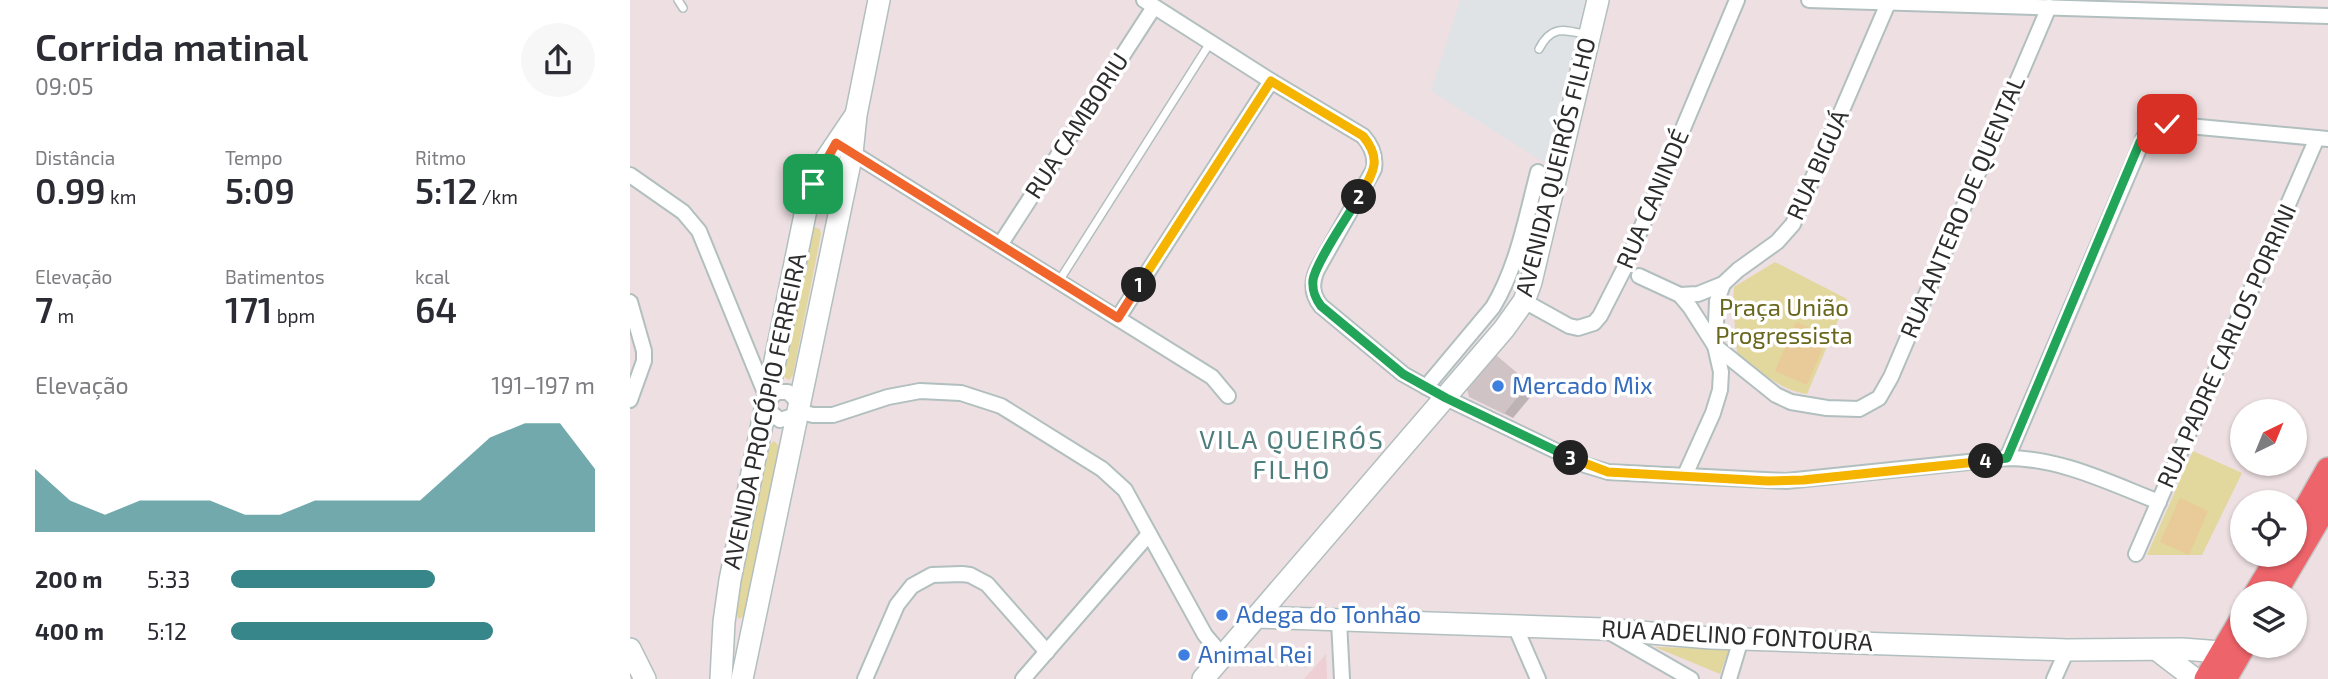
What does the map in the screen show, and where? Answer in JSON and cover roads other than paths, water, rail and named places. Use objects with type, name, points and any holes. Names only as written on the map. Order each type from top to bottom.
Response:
[{"type":"main road","points":[[2307,506],[2328,469]]},
{"type":"main road","points":[[2282,581],[2328,503]]},
{"type":"main road","points":[[2206,679],[2230,656]]},
{"type":"main road","points":[[2225,679],[2232,658]]},
{"type":"street","name":"AVENIDA PROCÓPIO FERREIRA","points":[[742,679],[797,411],[844,148],[856,115],[879,0]]},
{"type":"street","name":"AVENIDA QUEIRÓS FILHO","points":[[1203,679],[1446,398],[1524,301],[1531,282],[1598,0]]},
{"type":"street","name":"RUA CANINDÉ","points":[[1524,301],[1569,326],[1578,328],[1594,323],[1600,316],[1623,269],[1737,0]]},
{"type":"street","points":[[1809,0],[2049,6],[2091,4],[2328,16]]},
{"type":"street","name":"RUA BIGUÁ","points":[[1723,284],[1777,242],[1793,224],[1889,1]]},
{"type":"street","points":[[1149,3],[1363,136],[1370,145],[1375,161],[1371,177],[1317,270],[1313,290],[1315,298],[1392,367],[1446,398],[1608,472],[1786,481],[2007,458],[2044,460],[2159,502]]},
{"type":"street","name":"RUA CAMBORIU","points":[[1000,245],[1149,3]]},
{"type":"street","name":"RUA ANTERO DE QUENTAL","points":[[1715,346],[1776,395],[1791,402],[1849,410],[1872,403],[1883,393],[2049,6]]},
{"type":"street","points":[[1118,318],[1271,81]]},
{"type":"street","points":[[2007,458],[2145,135],[2158,126],[2167,124],[2323,138]]},
{"type":"street","name":"RUA PADRE CARLOS PORRINI","points":[[2136,554],[2323,138]]},
{"type":"street","name":"AVENIDA PROCÓPIO FERREIRA","points":[[721,679],[724,622],[730,580],[809,195],[820,169],[844,148]]},
{"type":"street","points":[[844,148],[1212,377],[1228,396]]},
{"type":"street","name":"AVENIDA QUEIRÓS FILHO","points":[[1426,387],[1500,295],[1511,269],[1538,172]]},
{"type":"street","points":[[630,175],[683,212],[699,231],[768,400],[770,412],[780,420],[793,416],[797,411],[796,400],[788,392],[777,392],[768,400]]},
{"type":"street","points":[[1639,276],[1680,295],[1715,346]]},
{"type":"street","points":[[1680,295],[1698,294],[1723,284]]},
{"type":"street","points":[[1685,475],[1713,413],[1720,390],[1721,372],[1715,346],[1717,302],[1723,284]]},
{"type":"street","points":[[630,302],[644,351],[644,361],[630,400]]},
{"type":"street","points":[[797,411],[813,415],[833,415],[888,397],[920,391],[961,393],[989,400],[1070,448],[1114,478],[1133,503],[1205,635],[1223,656]]},
{"type":"street","points":[[1023,679],[1149,534]]},
{"type":"street","points":[[865,679],[897,605],[912,586],[932,575],[962,573],[987,584],[1047,652]]},
{"type":"street","points":[[1280,589],[1294,604],[1316,620]]},
{"type":"street","name":"RUA ADELINO FONTOURA","points":[[1256,617],[1603,629],[1741,639],[2067,650],[2182,649],[2230,652]]},
{"type":"street","points":[[1339,621],[1342,679]]},
{"type":"street","points":[[1515,626],[1538,679]]},
{"type":"street","points":[[1603,629],[1691,679]]},
{"type":"street","points":[[1729,679],[1741,639]]},
{"type":"street","points":[[630,649],[645,679]]},
{"type":"street","points":[[2054,679],[2067,650]]},
{"type":"street","points":[[2157,650],[2195,679]]},
{"type":"lane","points":[[678,0],[683,8]]},
{"type":"lane","points":[[1539,49],[1549,35],[1557,30],[1589,36]]},
{"type":"lane","points":[[1059,281],[1210,43]]},
{"type":"place","name":"Mercado Mix","points":[[1498,386]]},
{"type":"place","name":"Adega do Tonhão","points":[[1222,615]]},
{"type":"place","name":"Animal Rei","points":[[1184,655]]},
{"type":"district","name":"VILA QUEIRÓS FILHO","points":[[1292,455]]},
{"type":"park label","name":"Praça União Progressista","points":[[1784,322]]}]
